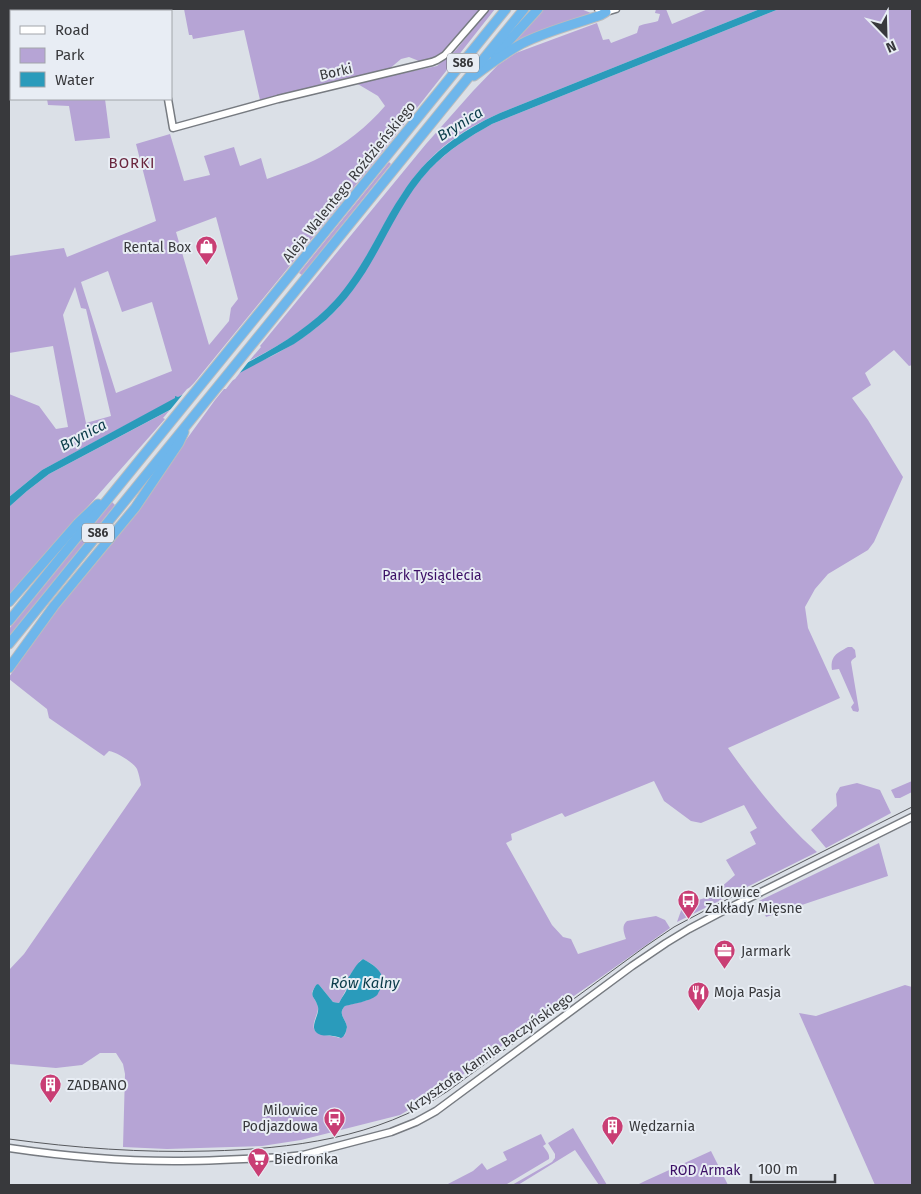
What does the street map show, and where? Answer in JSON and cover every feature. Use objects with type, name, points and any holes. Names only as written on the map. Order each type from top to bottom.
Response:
[{"type":"highway","name":"Aleja Walentego Roździeńskiego","points":[[124,480],[506,9]]},
{"type":"highway","name":"Aleja Walentego Roździeńskiego","points":[[188,422],[524,9]]},
{"type":"highway","points":[[487,66],[538,9]]},
{"type":"highway","points":[[460,87],[508,52],[531,40],[601,15],[602,10]]},
{"type":"highway","points":[[9,668],[54,606],[135,508],[179,444],[188,422]]},
{"type":"highway","name":"S86","points":[[9,644],[188,422]]},
{"type":"highway","points":[[9,602],[78,524],[124,480]]},
{"type":"highway","name":"S86","points":[[9,622],[124,480]]},
{"type":"street","name":"Borki","points":[[168,100],[173,128],[278,99],[437,60],[455,44],[485,9]]},
{"type":"street","points":[[602,10],[616,9]]},
{"type":"street","name":"Krzysztofa Kamila Baczyńskiego","points":[[9,1148],[56,1154],[173,1161],[285,1157],[303,1155],[409,1126],[436,1111],[632,966],[672,939],[912,817]]},
{"type":"green space","points":[[9,9],[125,9],[10,10],[9,77]]},
{"type":"green space","points":[[184,9],[481,9],[443,54],[428,60],[419,61],[409,57],[401,59],[388,70],[260,100],[244,30],[193,39],[192,35],[189,35]]},
{"type":"green space","points":[[489,9],[495,9],[368,170],[194,383],[182,395],[42,470],[9,497],[9,394],[39,406],[56,429],[68,427],[53,346],[9,353],[9,256],[64,248],[67,257],[156,221],[136,144],[170,134],[184,181],[210,175],[204,156],[234,147],[240,166],[261,158],[267,179],[330,152],[347,141],[378,114],[385,106],[378,96],[356,83],[437,66],[456,50]],"holes":[[[216,217],[238,299],[231,308],[229,321],[209,345],[176,232]],[[108,271],[122,312],[152,302],[172,371],[116,393],[81,282]],[[75,287],[81,308],[86,309],[111,416],[86,423],[63,315]]]},
{"type":"green space","points":[[544,9],[581,9],[591,13],[560,24],[508,47]]},
{"type":"green space","points":[[656,9],[666,9],[672,24],[708,9],[760,9],[500,113],[478,123],[460,135],[429,160],[416,175],[393,209],[355,275],[335,301],[301,330],[276,347],[249,361],[426,144],[498,65],[516,53],[597,23],[603,40],[609,39],[611,43],[637,33],[639,26],[658,21],[660,14],[655,13]]},
{"type":"green space","name":"Park Tysiąclecia","points":[[779,9],[912,9],[912,365],[909,366],[894,350],[865,373],[871,385],[852,398],[868,420],[903,477],[874,542],[868,550],[828,574],[815,589],[805,607],[808,628],[840,698],[728,748],[770,803],[817,852],[677,922],[683,905],[711,896],[735,875],[726,860],[756,844],[750,832],[757,828],[744,805],[701,823],[691,821],[664,801],[654,781],[565,817],[562,813],[511,834],[512,840],[506,843],[552,925],[563,937],[571,939],[578,954],[626,939],[624,927],[627,921],[656,916],[665,920],[670,928],[490,1054],[444,1089],[400,1115],[301,1140],[262,1146],[167,1149],[123,1147],[125,1074],[123,1064],[116,1053],[100,1053],[82,1065],[56,1068],[9,1064],[9,970],[24,954],[141,785],[139,775],[132,763],[109,751],[104,756],[49,718],[47,709],[9,679],[9,677],[55,610],[134,512],[224,389],[242,371],[295,343],[331,315],[354,288],[407,198],[425,174],[455,147],[492,124]],"holes":[[[363,959],[376,967],[381,975],[382,984],[379,992],[368,1000],[345,1006],[342,1012],[347,1027],[345,1035],[339,1038],[319,1034],[314,1028],[318,1007],[312,992],[316,985],[320,986],[333,1002],[339,1003],[348,986],[350,975]]]},
{"type":"green space","points":[[47,100],[105,100],[110,138],[75,141],[69,106],[48,105]]},
{"type":"green space","points":[[389,162],[391,164],[302,275],[299,273]]},
{"type":"green space","points":[[170,410],[163,418],[165,419],[9,596],[9,507],[49,474]]},
{"type":"green space","points":[[112,502],[115,505],[9,637],[9,629]]},
{"type":"green space","points":[[848,647],[852,647],[855,650],[856,657],[851,662],[858,712],[853,711],[851,707],[854,703],[839,669],[832,670],[833,658]]},
{"type":"green space","points":[[912,781],[912,792],[900,798],[895,798],[891,790]]},
{"type":"green space","points":[[857,783],[880,790],[891,813],[826,848],[811,830],[837,806],[836,794],[840,787]]},
{"type":"green space","points":[[879,843],[888,876],[766,917],[759,901]]},
{"type":"green space","points":[[905,985],[912,987],[912,1185],[875,1185],[799,1013],[816,1016]]},
{"type":"green space","points":[[573,1128],[607,1185],[599,1185],[575,1150],[518,1185],[512,1185],[552,1162],[555,1154],[548,1143]]},
{"type":"green space","points":[[541,1134],[546,1144],[543,1146],[549,1159],[507,1184],[446,1185],[473,1171],[482,1163],[487,1170],[507,1160],[503,1152]]},
{"type":"green space","name":"ROD Armak","points":[[711,1151],[728,1185],[637,1185],[645,1181]]},
{"type":"water","points":[[760,9],[779,9],[492,124],[467,139],[437,162],[418,183],[408,197],[373,260],[353,290],[340,306],[319,326],[294,344],[49,474],[9,507],[9,497],[42,470],[175,398],[175,396],[178,397],[261,355],[301,330],[319,316],[342,292],[353,276],[411,180],[433,156],[471,128],[500,113]]},
{"type":"water","name":"Rów Kalny","points":[[363,959],[373,965],[381,975],[382,984],[377,995],[366,1001],[345,1006],[342,1014],[347,1027],[345,1034],[341,1038],[317,1033],[314,1030],[314,1026],[318,1007],[312,995],[316,985],[320,986],[333,1002],[339,1003],[348,988],[348,978],[356,965]]},
{"type":"pier","points":[[253,356],[235,379],[166,415],[187,389]]},
{"type":"tram line","points":[[9,1139],[59,1145],[134,1150],[240,1150],[302,1144],[333,1138],[393,1120],[421,1107],[448,1091],[674,927],[912,807]]},
{"type":"place","name":"Rental Box","points":[[207,266]]},
{"type":"place","name":"Milowice Zakłady Mięsne","points":[[689,919]]},
{"type":"place","name":"Jarmark","points":[[725,970]]},
{"type":"place","name":"Moja Pasja","points":[[698,1011]]},
{"type":"place","name":"ZADBANO","points":[[51,1104]]},
{"type":"place","name":"Milowice Podjazdowa","points":[[334,1137]]},
{"type":"place","name":"Wędzarnia","points":[[613,1145]]},
{"type":"place","name":"Biedronka","points":[[258,1178]]},
{"type":"district","name":"BORKI","points":[[132,163]]},
{"type":"water label","name":"Brynica","points":[[460,124]]},
{"type":"water label","name":"Brynica","points":[[83,435]]}]
